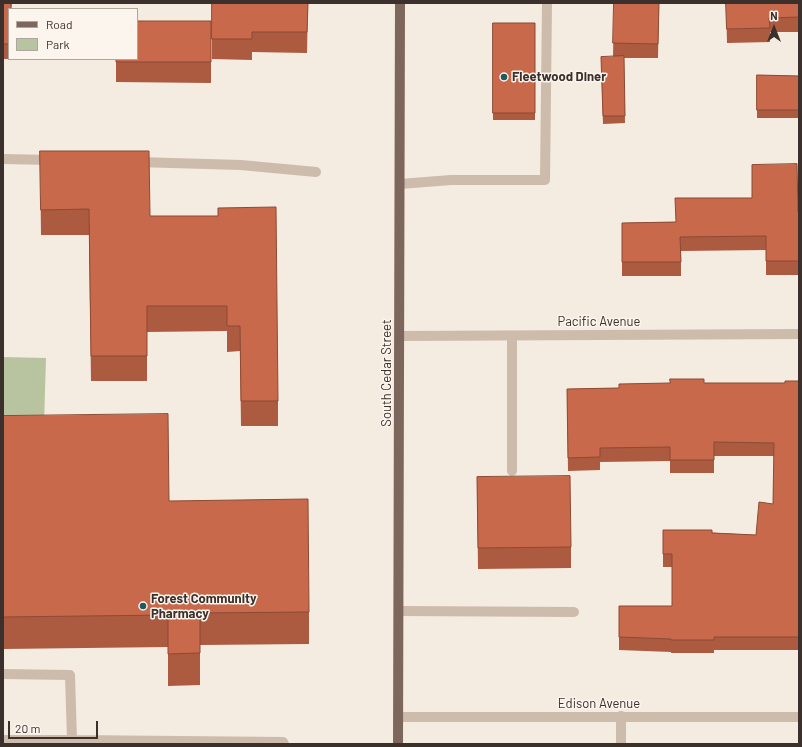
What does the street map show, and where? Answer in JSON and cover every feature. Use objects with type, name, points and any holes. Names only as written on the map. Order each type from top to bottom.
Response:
[{"type":"main road","name":"South Cedar Street","points":[[398,744],[400,3]]},
{"type":"street","points":[[400,184],[451,180],[545,180],[548,3]]},
{"type":"street","points":[[3,159],[66,160]]},
{"type":"street","points":[[130,162],[241,165],[316,172]]},
{"type":"street","name":"Pacific Avenue","points":[[400,336],[799,334]]},
{"type":"street","points":[[512,336],[512,471]]},
{"type":"street","points":[[399,611],[574,612]]},
{"type":"street","points":[[3,674],[70,675],[72,742]]},
{"type":"street","points":[[621,716],[621,744]]},
{"type":"street","name":"Edison Avenue","points":[[399,717],[799,717]]},
{"type":"street","points":[[3,740],[72,742],[284,742],[284,744]]},
{"type":"green space","points":[[3,357],[46,358],[44,424],[3,423]]},
{"type":"building","points":[[3,3],[11,3],[11,8],[8,8],[8,44],[3,44]]},
{"type":"building","points":[[212,3],[308,3],[307,32],[252,32],[252,39],[212,39]]},
{"type":"building","points":[[614,3],[659,3],[658,44],[613,43]]},
{"type":"building","points":[[726,3],[799,3],[799,17],[769,18],[770,28],[727,29]]},
{"type":"building","points":[[138,21],[211,21],[211,62],[116,62],[116,60],[138,60]]},
{"type":"building","points":[[493,23],[535,23],[535,113],[493,113]]},
{"type":"building","points":[[624,56],[625,116],[603,116],[601,57]]},
{"type":"building","points":[[757,75],[799,76],[799,110],[757,110]]},
{"type":"building","points":[[40,151],[149,151],[150,216],[218,216],[218,208],[276,207],[278,401],[241,401],[240,326],[227,326],[227,306],[147,306],[147,356],[91,356],[89,209],[41,210]]},
{"type":"building","points":[[797,164],[799,261],[766,261],[766,236],[680,237],[681,262],[622,262],[622,223],[676,222],[675,198],[752,198],[752,165]]},
{"type":"building","points":[[670,379],[704,379],[704,383],[785,383],[785,381],[799,381],[799,637],[714,637],[714,640],[671,640],[619,637],[619,606],[672,606],[672,554],[663,554],[663,530],[712,530],[712,533],[756,535],[759,502],[773,504],[774,443],[714,442],[714,460],[670,460],[670,447],[600,448],[600,457],[568,458],[567,389],[619,388],[619,384],[670,383]]},
{"type":"building","points":[[168,414],[169,501],[308,499],[309,612],[200,613],[200,653],[168,654],[168,615],[3,617],[3,416]]},
{"type":"building","points":[[570,476],[571,547],[478,548],[477,477]]},
{"type":"place","name":"Fleetwood Diner","points":[[504,77]]},
{"type":"place","name":"Forest Community Pharmacy","points":[[143,606]]}]
